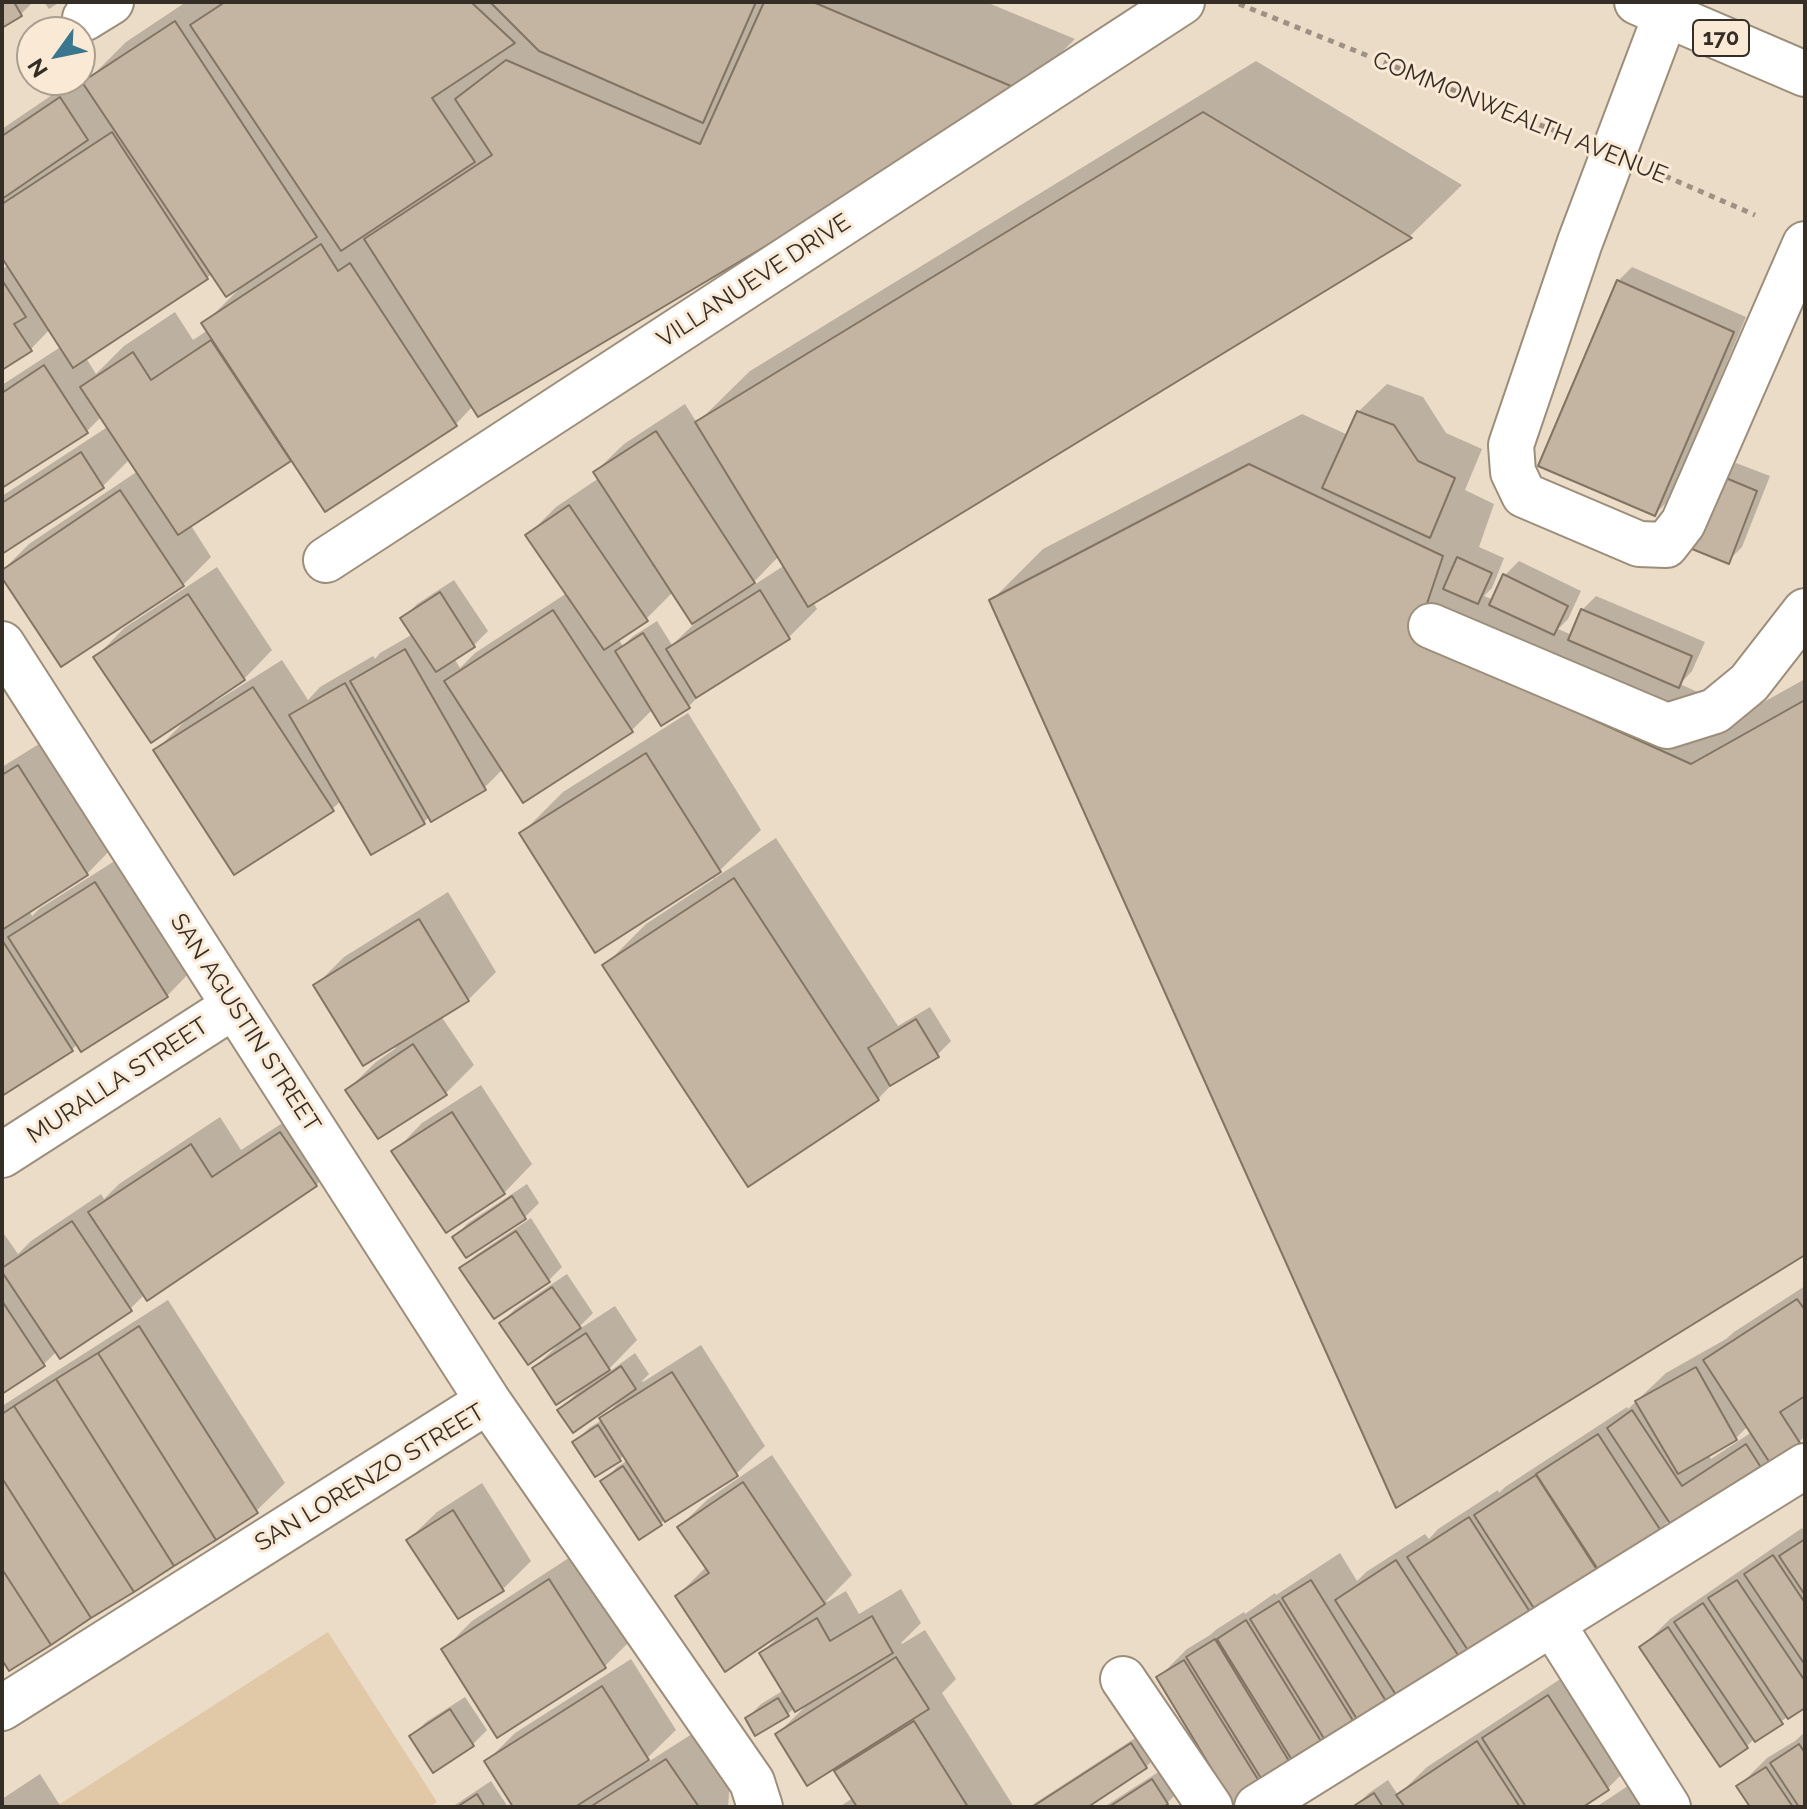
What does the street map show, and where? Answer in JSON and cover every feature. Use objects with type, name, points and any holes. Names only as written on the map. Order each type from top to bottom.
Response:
[{"type":"street","name":"VILLANUEVE DRIVE","points":[[326,560],[1182,2]]},
{"type":"street","points":[[1652,8],[1613,154],[1511,445],[1513,472],[1524,495],[1639,544],[1666,545],[1683,523],[1805,244]]},
{"type":"street","name":"170","points":[[1652,8],[1805,74]]},
{"type":"street","points":[[1431,626],[1667,726],[1715,711],[1749,683],[1805,611]]},
{"type":"street","name":"SAN AGUSTIN STREET","points":[[2,644],[17,700],[234,1006],[488,1401]]},
{"type":"street","name":"MURALLA STREET","points":[[2,1155],[234,1006]]},
{"type":"street","name":"SAN LORENZO STREET","points":[[2,1708],[488,1401],[752,1782],[760,1807]]},
{"type":"street","points":[[1257,1807],[1805,1466]]},
{"type":"street","points":[[1552,1623],[1668,1807]]},
{"type":"street","points":[[1123,1679],[1210,1807]]},
{"type":"path","name":"COMMONWEALTH AVENUE","points":[[1234,2],[1613,154],[1764,219]]},
{"type":"shaded area","points":[[328,1632],[437,1802],[429,1807],[55,1807]]},
{"type":"building","points":[[2,2],[14,2],[22,16],[16,16],[16,20],[2,28]]},
{"type":"building","points":[[225,2],[471,2],[515,43],[432,98],[475,162],[341,251],[190,25]]},
{"type":"building","points":[[490,2],[756,2],[703,123],[539,51]]},
{"type":"building","points":[[764,2],[813,2],[1025,92],[478,417],[364,239],[492,155],[455,99],[506,60],[700,144]]},
{"type":"building","points":[[175,21],[317,237],[226,297],[91,96],[96,96],[96,73]]},
{"type":"building","points":[[60,97],[88,140],[2,199],[2,136]]},
{"type":"building","points":[[1203,112],[1412,238],[808,607],[695,422]]},
{"type":"building","points":[[112,132],[208,279],[73,368],[2,258],[2,204]]},
{"type":"building","points":[[321,244],[338,271],[350,263],[457,426],[325,512],[201,323]]},
{"type":"building","points":[[2,280],[26,317],[14,324],[32,351],[2,370]]},
{"type":"building","points":[[1617,280],[1734,332],[1655,516],[1538,466]]},
{"type":"building","points":[[211,340],[291,461],[178,535],[80,387],[133,352],[151,380]]},
{"type":"building","points":[[44,365],[88,433],[2,488],[2,393]]},
{"type":"building","points":[[1357,411],[1394,425],[1418,461],[1455,478],[1430,538],[1322,488]]},
{"type":"building","points":[[656,431],[755,583],[692,624],[593,472]]},
{"type":"building","points":[[81,452],[104,488],[2,554],[2,503]]},
{"type":"building","points":[[1249,464],[1443,556],[1415,639],[1691,764],[1805,700],[1805,1255],[1396,1508],[989,600]]},
{"type":"building","points":[[1721,476],[1757,491],[1729,564],[1692,549]]},
{"type":"building","points":[[120,490],[184,586],[61,667],[2,578],[2,570]]},
{"type":"building","points":[[569,505],[648,621],[604,650],[525,535]]},
{"type":"building","points":[[1457,557],[1492,573],[1478,604],[1443,589]]},
{"type":"building","points":[[1503,574],[1568,606],[1554,635],[1489,605]]},
{"type":"building","points":[[760,590],[790,639],[696,698],[666,649]]},
{"type":"building","points":[[440,592],[475,647],[436,672],[400,618]]},
{"type":"building","points":[[188,594],[245,680],[151,743],[93,657]]},
{"type":"building","points":[[1581,609],[1692,656],[1679,688],[1568,640]]},
{"type":"building","points":[[553,610],[633,732],[523,803],[444,681]]},
{"type":"building","points":[[643,633],[690,708],[661,726],[615,651]]},
{"type":"building","points":[[405,649],[486,790],[431,822],[350,681]]},
{"type":"building","points":[[345,683],[425,824],[371,855],[289,715]]},
{"type":"building","points":[[253,687],[334,811],[234,875],[153,750]]},
{"type":"building","points":[[646,753],[721,872],[595,953],[519,833]]},
{"type":"building","points":[[18,765],[88,875],[2,930],[2,775]]},
{"type":"building","points":[[734,878],[879,1100],[748,1187],[602,965]]},
{"type":"building","points":[[95,882],[168,997],[81,1052],[8,937]]},
{"type":"building","points":[[419,919],[469,1001],[363,1066],[313,985]]},
{"type":"building","points":[[2,940],[73,1051],[2,1096]]},
{"type":"building","points":[[916,1019],[939,1057],[890,1086],[868,1048]]},
{"type":"building","points":[[413,1044],[447,1095],[378,1139],[345,1090]]},
{"type":"building","points":[[452,1112],[505,1194],[446,1233],[391,1151]]},
{"type":"building","points":[[280,1132],[317,1186],[147,1301],[88,1212],[191,1144],[212,1177]]},
{"type":"building","points":[[512,1196],[526,1219],[466,1258],[452,1237]]},
{"type":"building","points":[[72,1221],[132,1311],[60,1359],[2,1268]]},
{"type":"building","points":[[516,1231],[550,1282],[494,1319],[459,1268]]},
{"type":"building","points":[[552,1287],[581,1328],[528,1365],[499,1323]]},
{"type":"building","points":[[1797,1299],[1805,1310],[1805,1396],[1780,1412],[1800,1443],[1770,1463],[1703,1360]]},
{"type":"building","points":[[2,1301],[45,1366],[2,1394]]},
{"type":"building","points":[[139,1326],[258,1513],[216,1540],[98,1353]]},
{"type":"building","points":[[586,1333],[610,1370],[556,1405],[532,1368]]},
{"type":"building","points":[[98,1353],[216,1540],[174,1566],[56,1379]]},
{"type":"building","points":[[621,1366],[636,1389],[573,1433],[557,1410]]},
{"type":"building","points":[[1696,1367],[1737,1440],[1678,1474],[1635,1401]]},
{"type":"building","points":[[672,1372],[738,1476],[665,1522],[599,1418]]},
{"type":"building","points":[[56,1379],[174,1566],[134,1592],[14,1406]]},
{"type":"building","points":[[14,1406],[134,1592],[91,1618],[2,1478],[2,1414]]},
{"type":"building","points":[[1632,1410],[1682,1486],[1746,1444],[1762,1469],[1673,1528],[1607,1428]]},
{"type":"building","points":[[598,1425],[621,1461],[595,1477],[572,1442]]},
{"type":"building","points":[[1598,1434],[1661,1531],[1599,1571],[1536,1474]]},
{"type":"building","points":[[623,1466],[662,1525],[639,1540],[600,1481]]},
{"type":"building","points":[[1536,1475],[1599,1573],[1537,1613],[1474,1515]]},
{"type":"building","points":[[2,1478],[91,1618],[51,1645],[2,1569]]},
{"type":"building","points":[[743,1482],[825,1604],[725,1672],[675,1596],[709,1573],[677,1527]]},
{"type":"building","points":[[453,1510],[504,1591],[458,1619],[406,1540]]},
{"type":"building","points":[[1469,1517],[1532,1615],[1471,1655],[1407,1557]]},
{"type":"building","points":[[1805,1539],[1805,1595],[1779,1556]]},
{"type":"building","points":[[1773,1555],[1805,1603],[1805,1665],[1744,1574]]},
{"type":"building","points":[[1396,1560],[1460,1658],[1398,1698],[1335,1600]]},
{"type":"building","points":[[2,1569],[51,1645],[9,1671],[2,1660]]},
{"type":"building","points":[[549,1579],[606,1668],[497,1738],[441,1649]]},
{"type":"building","points":[[1311,1580],[1389,1706],[1360,1724],[1282,1598]]},
{"type":"building","points":[[1737,1580],[1805,1681],[1805,1708],[1788,1719],[1708,1598]]},
{"type":"building","points":[[1279,1601],[1357,1727],[1328,1745],[1250,1619]]},
{"type":"building","points":[[1703,1603],[1783,1724],[1755,1742],[1674,1622]]},
{"type":"building","points":[[872,1616],[893,1653],[795,1712],[759,1653],[817,1618],[830,1641]]},
{"type":"building","points":[[1246,1620],[1324,1746],[1295,1765],[1217,1639]]},
{"type":"building","points":[[1668,1627],[1748,1748],[1720,1767],[1639,1647]]},
{"type":"building","points":[[1215,1639],[1292,1766],[1264,1783],[1186,1657]]},
{"type":"building","points":[[896,1657],[929,1709],[807,1786],[775,1734]]},
{"type":"building","points":[[1184,1660],[1262,1786],[1233,1804],[1156,1677]]},
{"type":"building","points":[[602,1686],[649,1760],[575,1807],[513,1807],[484,1761]]},
{"type":"building","points":[[1548,1695],[1609,1790],[1583,1807],[1526,1807],[1482,1738]]},
{"type":"building","points":[[778,1698],[789,1716],[755,1736],[745,1718]]},
{"type":"building","points":[[450,1709],[474,1746],[433,1773],[409,1736]]},
{"type":"building","points":[[914,1721],[968,1807],[857,1807],[834,1771]]},
{"type":"building","points":[[1477,1741],[1520,1807],[1405,1807],[1396,1795]]},
{"type":"building","points":[[1131,1743],[1147,1768],[1088,1807],[1032,1807]]},
{"type":"building","points":[[1799,1744],[1805,1753],[1805,1807],[1799,1807],[1770,1763]]},
{"type":"building","points":[[666,1759],[699,1807],[590,1807]]},
{"type":"building","points":[[1766,1767],[1793,1807],[1750,1807],[1736,1786]]},
{"type":"building","points":[[1152,1779],[1168,1804],[1164,1807],[1109,1807]]},
{"type":"building","points":[[1374,1793],[1383,1807],[1352,1807]]},
{"type":"building","points":[[477,1794],[485,1807],[457,1807]]}]
